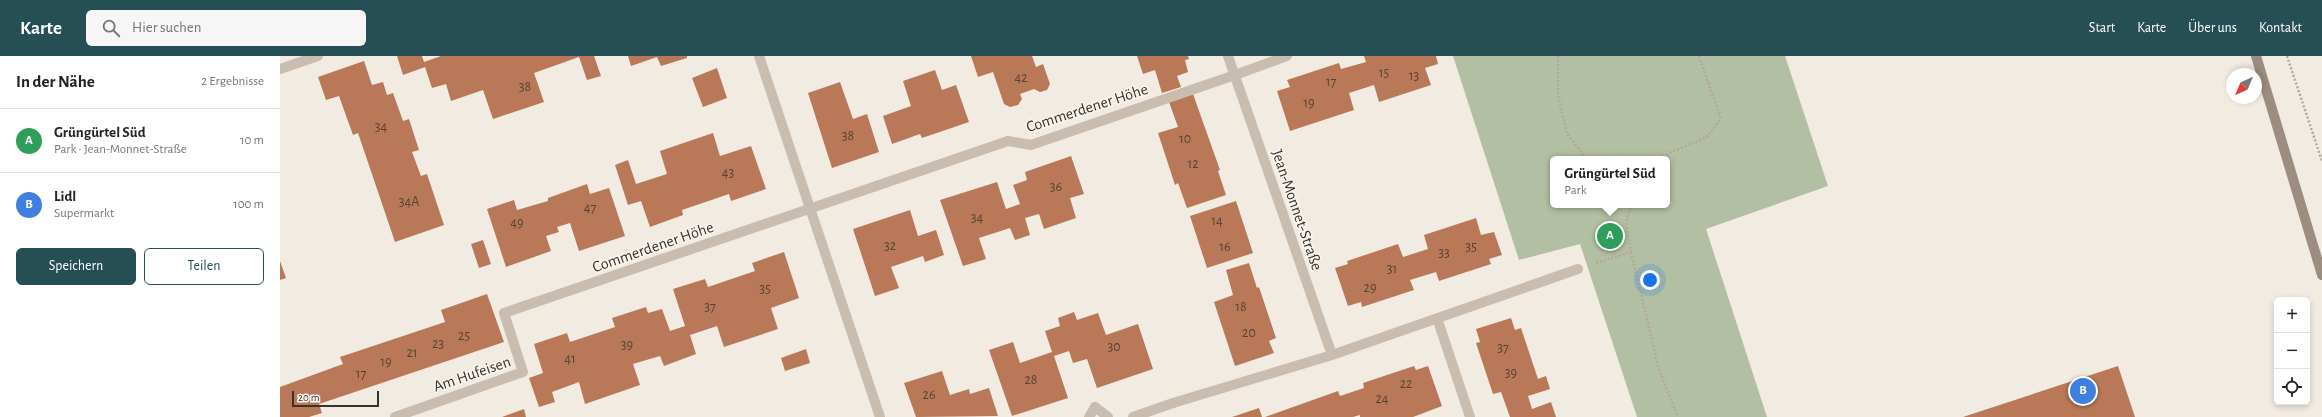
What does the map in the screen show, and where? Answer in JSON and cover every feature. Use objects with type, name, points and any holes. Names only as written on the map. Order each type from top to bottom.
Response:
[{"type":"street","points":[[280,69],[318,56]]},
{"type":"street","points":[[759,56],[812,209],[880,417]]},
{"type":"street","name":"Jean-Monnet-Straße","points":[[1228,56],[1332,355]]},
{"type":"street","points":[[1234,75],[1287,56]]},
{"type":"street","points":[[2256,56],[2322,275]]},
{"type":"street","name":"Commerdener Höhe","points":[[504,313],[1008,141],[1031,145],[1234,75]]},
{"type":"street","points":[[1133,417],[1173,403],[1332,355],[1578,269]]},
{"type":"street","name":"Am Hufeisen","points":[[395,417],[523,372],[504,313]]},
{"type":"street","points":[[1437,318],[1470,417]]},
{"type":"street","points":[[1089,417],[1095,407],[1108,417]]},
{"type":"path","points":[[1558,56],[1558,95],[1567,134],[1585,156]]},
{"type":"path","points":[[1662,156],[1707,137],[1721,119],[1699,56]]},
{"type":"path","points":[[2287,56],[2322,161]]},
{"type":"path","points":[[1631,208],[1626,222],[1631,252],[1659,370],[1678,417]]},
{"type":"path","points":[[1578,269],[1631,252]]},
{"type":"green space","points":[[1453,56],[1785,56],[1828,186],[1706,229],[1767,417],[1637,417],[1580,244],[1519,260]]},
{"type":"building","points":[[397,56],[422,56],[424,62],[441,56],[594,56],[601,76],[587,80],[579,57],[534,73],[544,102],[493,119],[483,90],[451,101],[446,84],[432,88],[425,67],[403,75]]},
{"type":"building","points":[[628,56],[687,56],[687,58],[661,66],[657,57],[631,66]]},
{"type":"building","points":[[971,56],[1032,56],[1036,67],[1043,64],[1050,84],[1047,90],[1040,92],[1034,89],[1020,94],[1022,99],[1018,105],[1010,107],[1004,104],[993,72],[978,77]]},
{"type":"building","points":[[1137,56],[1188,56],[1189,59],[1185,60],[1188,72],[1177,76],[1181,87],[1162,93],[1155,70],[1143,74]]},
{"type":"building","points":[[1364,56],[1436,56],[1438,64],[1425,68],[1431,85],[1379,102],[1374,85],[1349,93],[1354,110],[1290,131],[1277,91],[1290,87],[1287,80],[1339,63],[1341,69],[1366,62]]},
{"type":"building","points":[[364,61],[372,85],[383,82],[387,95],[393,93],[403,121],[409,119],[419,150],[412,152],[421,176],[427,174],[444,225],[395,242],[358,133],[353,135],[339,96],[326,100],[318,77]]},
{"type":"building","points":[[717,68],[727,98],[703,107],[692,78]]},
{"type":"building","points":[[935,70],[942,90],[956,85],[969,122],[922,138],[920,134],[892,144],[883,116],[911,106],[903,81]]},
{"type":"building","points":[[840,82],[853,119],[867,114],[879,152],[832,168],[808,93]]},
{"type":"building","points":[[1193,94],[1220,170],[1218,171],[1226,195],[1187,208],[1178,183],[1175,185],[1158,133],[1178,127],[1169,102]]},
{"type":"building","points":[[713,133],[720,156],[751,146],[766,189],[731,201],[729,194],[682,210],[683,215],[650,227],[641,201],[628,205],[615,165],[628,160],[636,184],[667,174],[660,151]]},
{"type":"building","points":[[1071,156],[1084,194],[1070,198],[1076,218],[1044,229],[1039,214],[1025,218],[1030,235],[1015,240],[1010,228],[979,238],[986,259],[963,266],[940,200],[997,182],[1006,209],[1020,204],[1013,185],[1027,180],[1025,172]]},
{"type":"building","points":[[587,184],[590,194],[609,188],[625,236],[579,251],[570,223],[557,227],[559,232],[546,236],[551,251],[506,267],[487,209],[514,200],[517,210],[548,201],[548,198]]},
{"type":"building","points":[[1236,201],[1253,253],[1207,268],[1190,216]]},
{"type":"building","points":[[910,210],[918,236],[936,230],[944,255],[925,262],[923,256],[891,267],[899,288],[875,296],[853,229]]},
{"type":"building","points":[[1476,218],[1481,235],[1494,232],[1502,255],[1489,259],[1491,264],[1439,281],[1436,272],[1410,280],[1414,290],[1362,307],[1361,302],[1348,306],[1335,268],[1348,264],[1347,261],[1398,244],[1403,257],[1428,249],[1424,235]]},
{"type":"building","points":[[483,240],[491,264],[479,268],[471,244]]},
{"type":"building","points":[[784,252],[799,298],[771,308],[778,329],[724,347],[717,326],[690,335],[696,354],[664,366],[660,356],[633,364],[640,385],[585,404],[579,382],[552,392],[555,402],[539,407],[529,378],[543,373],[534,344],[567,333],[570,342],[615,327],[612,318],[646,307],[648,313],[662,309],[670,331],[685,326],[673,289],[705,279],[708,287],[755,271],[752,263]]},
{"type":"building","points":[[280,261],[286,278],[280,280]]},
{"type":"building","points":[[1249,263],[1257,288],[1259,287],[1276,338],[1269,341],[1274,353],[1235,366],[1214,302],[1233,295],[1226,270]]},
{"type":"building","points":[[487,294],[504,342],[319,404],[322,413],[309,417],[280,417],[280,387],[343,364],[340,357],[445,322],[441,310]]},
{"type":"building","points":[[1074,312],[1077,320],[1098,313],[1106,335],[1138,324],[1153,369],[1097,388],[1087,359],[1073,363],[1069,351],[1054,356],[1068,398],[1012,416],[989,350],[1013,342],[1020,363],[1052,352],[1045,331],[1060,326],[1058,318]]},
{"type":"building","points":[[1511,318],[1515,330],[1521,328],[1538,379],[1546,376],[1550,389],[1528,396],[1532,409],[1551,402],[1556,417],[1510,417],[1501,392],[1493,394],[1476,343],[1480,342],[1476,329]]},
{"type":"building","points":[[806,349],[810,363],[785,371],[781,358]]},
{"type":"building","points":[[1414,366],[1416,370],[1428,366],[1442,406],[1413,417],[1360,417],[1360,415],[1353,417],[1265,417],[1338,391],[1340,396],[1364,388],[1363,383]]},
{"type":"building","points":[[2118,366],[2135,417],[1963,417]]},
{"type":"building","points":[[942,371],[950,395],[969,389],[970,394],[989,388],[998,416],[916,417],[904,383]]},
{"type":"building","points":[[1259,408],[1262,417],[1232,417]]},
{"type":"building","points":[[524,409],[526,417],[502,417]]},
{"type":"place","name":"Grüngürtel Süd","points":[[1610,236]]},
{"type":"place","name":"Lidl","points":[[2083,391]]}]
